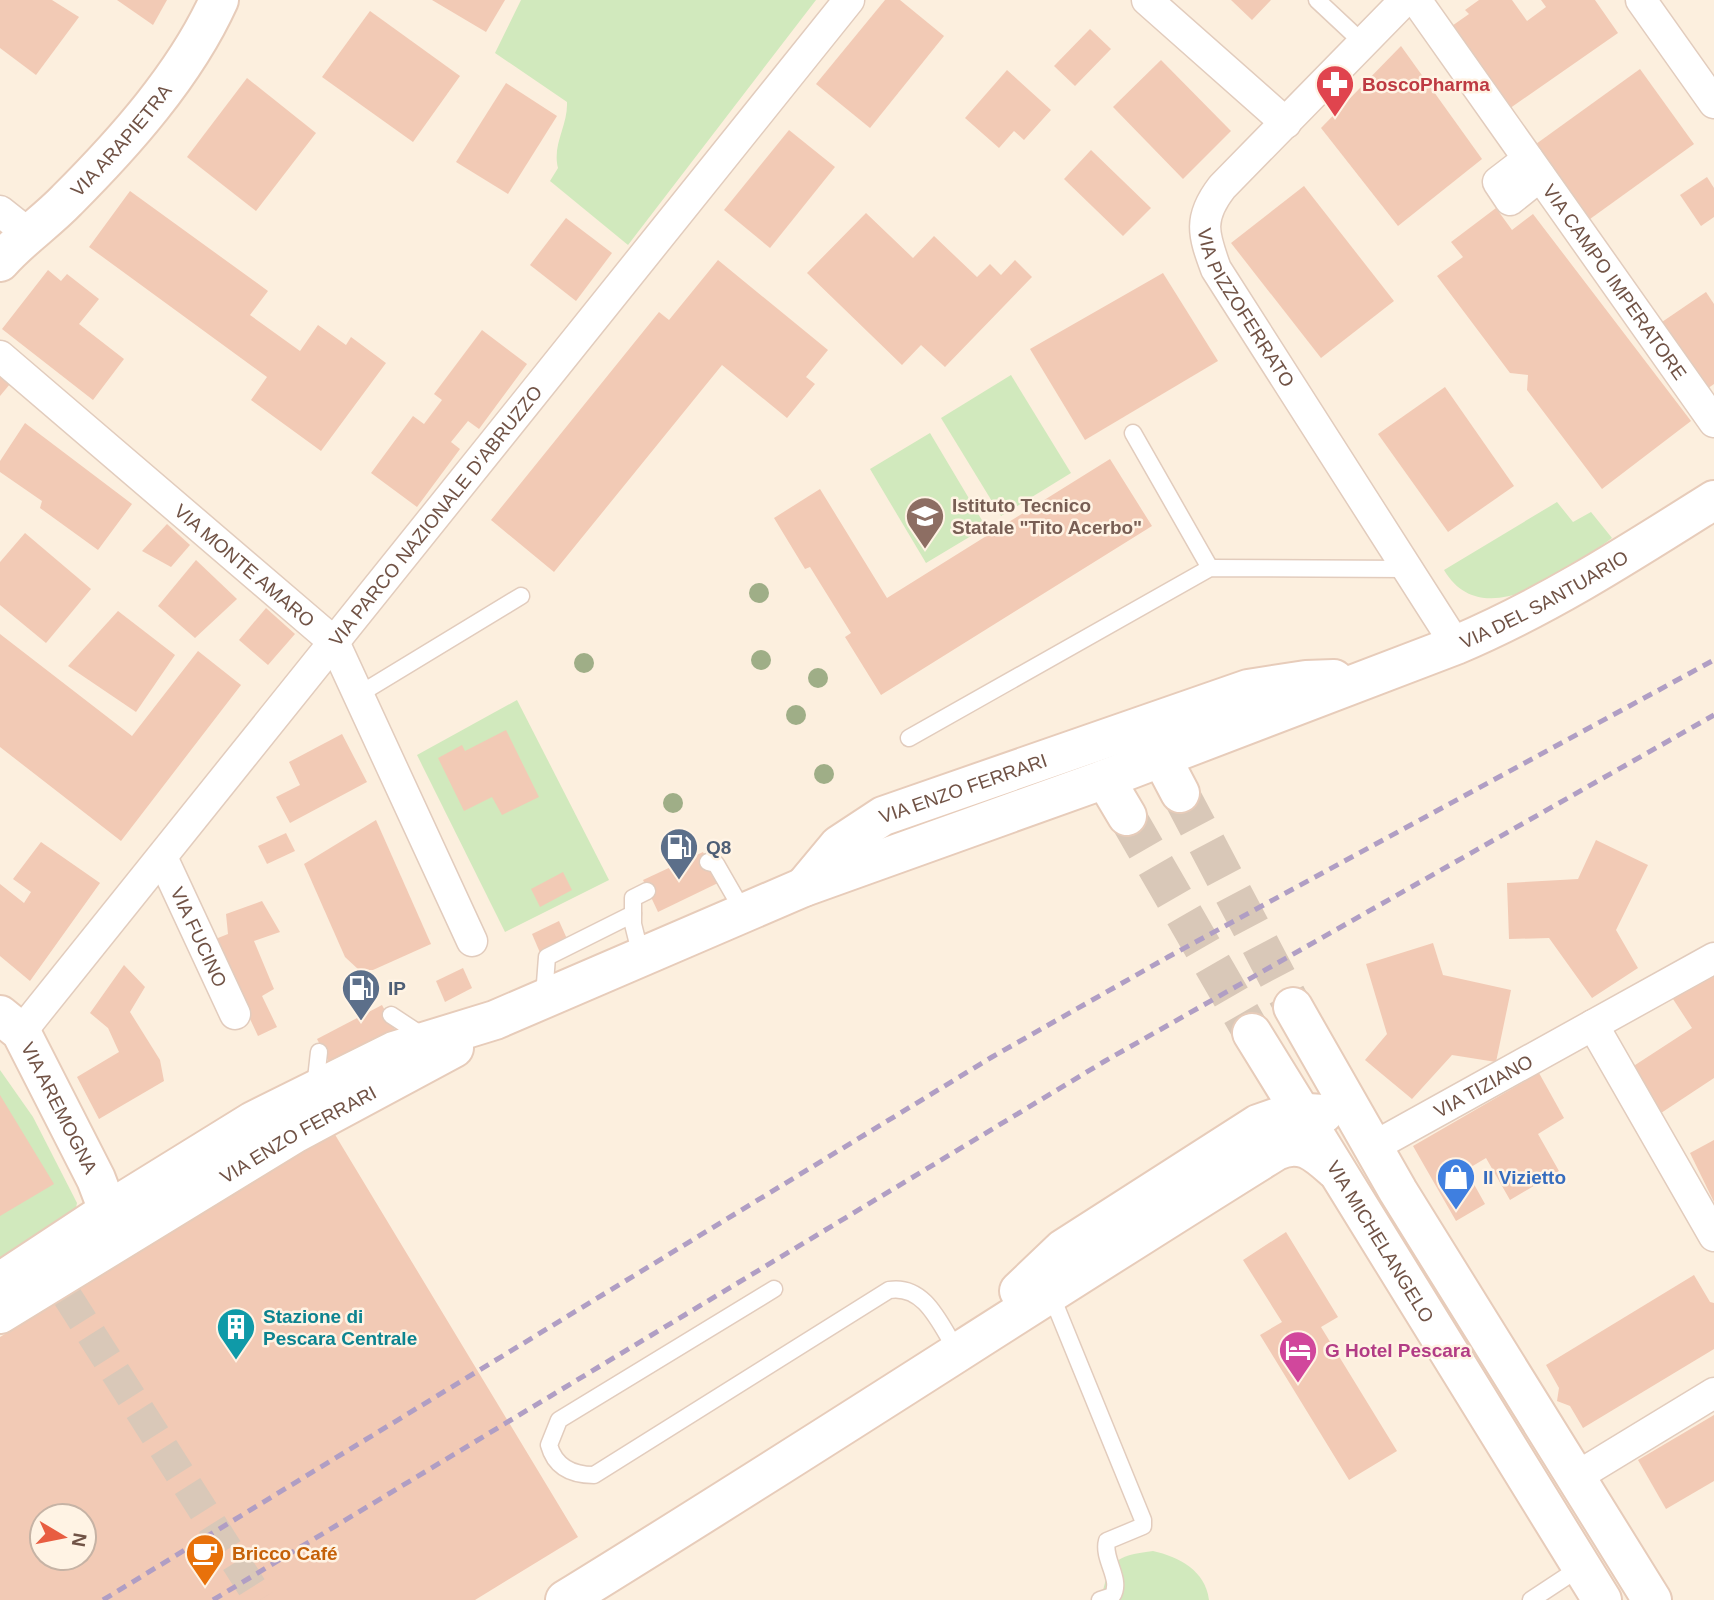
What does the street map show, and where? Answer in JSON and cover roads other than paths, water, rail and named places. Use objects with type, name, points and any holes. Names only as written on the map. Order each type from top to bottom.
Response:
[{"type":"main road","name":"VIA ARAPIETRA","points":[[0,262],[14,223],[66,201],[153,104],[219,0]]},
{"type":"main road","name":"VIA DEL SANTUARIO","points":[[1154,740],[1248,690],[1306,680],[1364,682],[1512,621],[1571,590],[1714,500]]},
{"type":"main road","name":"VIA ENZO FERRARI","points":[[0,1314],[55,1276],[104,1250],[294,1134],[322,1104],[394,1051],[433,1049],[743,911],[1105,779],[1154,740]]},
{"type":"main road","name":"VIA ENZO FERRARI","points":[[804,887],[839,845],[883,816],[1154,740]]},
{"type":"main road","points":[[1154,740],[1180,793]]},
{"type":"main road","points":[[1105,779],[1126,816]]},
{"type":"main road","name":"VIA MICHELANGELO","points":[[1293,1007],[1431,1244],[1652,1600]]},
{"type":"main road","name":"VIA AREMOGNA","points":[[10,1024],[109,1210]]},
{"type":"main road","name":"VIA MICHELANGELO","points":[[1252,1033],[1602,1600]]},
{"type":"main road","points":[[1258,1124],[1271,1096],[1272,1069]]},
{"type":"main road","name":"VIA ENZO FERRARI","points":[[0,1282],[55,1276],[109,1210],[253,1121],[322,1104]]},
{"type":"main road","points":[[1040,1285],[1063,1249],[1258,1124],[1299,1111]]},
{"type":"main road","name":"VIA MICHELANGELO","points":[[1299,1111],[1332,1117],[1352,1130],[1363,1143],[1410,1225],[1431,1244]]},
{"type":"main road","points":[[565,1600],[841,1429],[957,1350],[1040,1285],[1281,1148],[1294,1145],[1307,1148],[1334,1169]]},
{"type":"main road","points":[[104,1250],[110,1226],[109,1210]]},
{"type":"main road","points":[[1527,1479],[1555,1486],[1576,1477]]},
{"type":"street","name":"VIA PARCO NAZIONALE D'ABRUZZO","points":[[10,1024],[162,857],[849,0]]},
{"type":"street","points":[[1147,0],[1286,123]]},
{"type":"street","name":"VIA PIZZOFERRATO","points":[[1405,0],[1222,187],[1208,207],[1203,230],[1216,269],[1410,569],[1456,645]]},
{"type":"street","name":"VIA CAMPO IMPERATORE","points":[[1416,0],[1714,422]]},
{"type":"street","points":[[1641,0],[1714,103]]},
{"type":"street","name":"VIA MONTE AMARO","points":[[0,356],[334,642],[472,941]]},
{"type":"street","name":"VIA FUCINO","points":[[162,857],[235,1014]]},
{"type":"street","name":"VIA TIZIANO","points":[[1373,1147],[1714,958]]},
{"type":"street","points":[[1593,1025],[1714,1236]]},
{"type":"street","points":[[1576,1477],[1714,1393]]},
{"type":"lane","points":[[1317,0],[1363,43]]},
{"type":"lane","points":[[1133,433],[1210,568]]},
{"type":"lane","points":[[909,738],[1210,568],[1410,569]]},
{"type":"lane","points":[[358,695],[521,597]]},
{"type":"lane","points":[[708,862],[716,864],[743,911]]},
{"type":"lane","points":[[641,956],[633,914],[633,898],[647,891]]},
{"type":"lane","points":[[549,996],[545,982],[547,957],[633,914]]},
{"type":"lane","points":[[391,1015],[433,1049]]},
{"type":"lane","points":[[319,1052],[322,1104]]},
{"type":"lane","points":[[1040,1285],[1143,1520],[1143,1526],[1138,1530],[1107,1541],[1106,1549],[1116,1587],[1112,1596],[1100,1600]]},
{"type":"lane","points":[[774,1289],[559,1420],[551,1435],[552,1455],[569,1470],[594,1475],[889,1290],[903,1287],[920,1295],[957,1350]]},
{"type":"lane","points":[[1531,1600],[1582,1567]]},
{"type":"tunnel","points":[[1180,793],[1293,1007]]},
{"type":"tunnel","points":[[1127,816],[1252,1033]]},
{"type":"tunnel","points":[[67,1296],[260,1600]]},
{"type":"railway","points":[[103,1600],[992,1057],[1168,957],[1714,660]]},
{"type":"railway","points":[[213,1600],[1105,1061],[1714,715]]},
{"type":"place","name":"BoscoPharma","points":[[1335,118]]},
{"type":"place","name":"Istituto Tecnico Statale \"Tito Acerbo\"","points":[[925,550]]},
{"type":"place","name":"Q8","points":[[679,881]]},
{"type":"place","name":"IP","points":[[361,1022]]},
{"type":"place","name":"Il Vizietto","points":[[1456,1211]]},
{"type":"place","name":"Stazione di Pescara Centrale","points":[[236,1361]]},
{"type":"place","name":"G Hotel Pescara","points":[[1298,1384]]},
{"type":"place","name":"Bricco Café","points":[[205,1587]]}]
